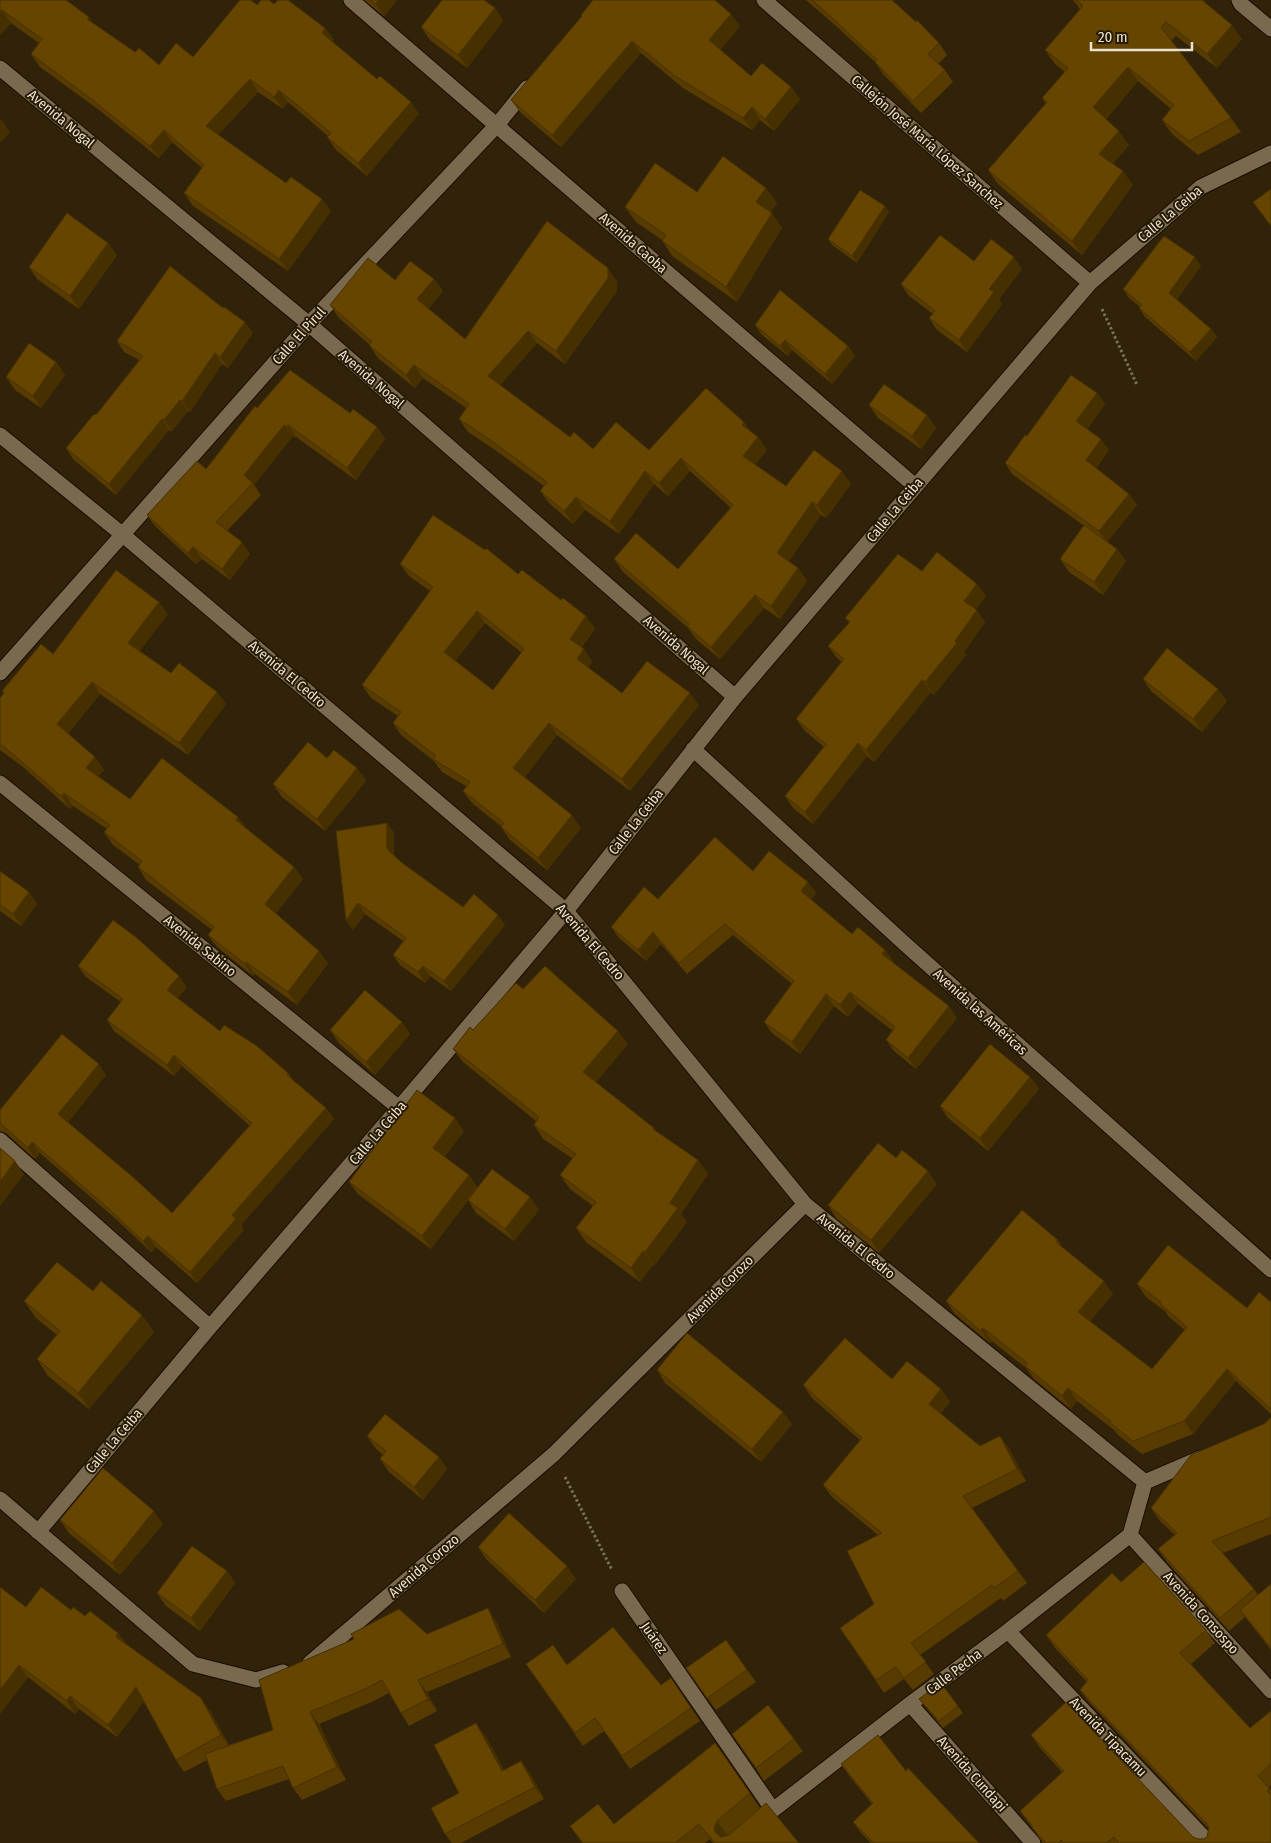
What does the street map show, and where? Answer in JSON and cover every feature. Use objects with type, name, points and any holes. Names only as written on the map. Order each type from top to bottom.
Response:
[{"type":"street","name":"Avenida Caoba","points":[[351,0],[915,486]]},
{"type":"street","name":"Callejón José María López Sanchez","points":[[764,0],[1090,283]]},
{"type":"street","points":[[1239,0],[1241,4],[1271,28]]},
{"type":"street","name":"Avenida Nogal","points":[[0,68],[309,324],[735,697]]},
{"type":"street","name":"Calle El Pirul","points":[[0,673],[309,324],[497,125],[539,74]]},
{"type":"street","name":"Calle La Ceiba","points":[[38,1532],[210,1327],[566,911],[735,697],[1090,283],[1201,187],[1271,153]]},
{"type":"street","name":"Avenida El Cedro","points":[[0,435],[123,535],[566,911],[805,1204],[1145,1482]]},
{"type":"street","name":"Avenida las Américas","points":[[693,749],[920,957],[1271,1270]]},
{"type":"street","name":"Avenida Sabino","points":[[0,783],[399,1108]]},
{"type":"street","points":[[0,1140],[210,1327]]},
{"type":"street","name":"Avenida Corozo","points":[[0,1499],[194,1664],[256,1680],[311,1663],[554,1454],[805,1204]]},
{"type":"street","points":[[1130,1535],[1145,1482],[1217,1450]]},
{"type":"street","name":"Calle Pecha","points":[[734,1843],[773,1810],[910,1704],[1008,1632],[1130,1535]]},
{"type":"street","name":"Avenida Consospo","points":[[1130,1535],[1271,1691]]},
{"type":"street","name":"Juárez","points":[[622,1591],[773,1810]]},
{"type":"street","name":"Avenida Tipacamu","points":[[1008,1632],[1209,1843]]},
{"type":"street","name":"Avenida Cundapi","points":[[910,1704],[1034,1843]]},
{"type":"path","points":[[1090,283],[1137,385]]},
{"type":"path","points":[[554,1454],[622,1591]]},
{"type":"building","points":[[0,0],[66,0],[89,17],[87,19],[135,52],[139,48],[159,65],[176,43],[193,57],[240,0],[251,0],[257,5],[261,0],[269,0],[274,4],[278,0],[288,0],[325,28],[322,33],[377,79],[380,76],[411,102],[358,163],[327,137],[331,133],[279,90],[274,97],[250,79],[206,126],[286,183],[291,177],[322,199],[279,259],[184,193],[204,165],[164,130],[150,146],[31,54],[42,39],[2,10],[0,13]]},
{"type":"building","points":[[370,0],[379,0],[375,4]]},
{"type":"building","points":[[442,0],[484,0],[495,8],[458,55],[421,27]]},
{"type":"building","points":[[593,0],[715,0],[731,14],[709,40],[751,76],[762,63],[791,87],[765,119],[752,107],[743,118],[675,76],[632,41],[552,135],[511,100],[582,16]]},
{"type":"building","points":[[812,0],[892,0],[916,22],[917,20],[939,43],[928,54],[945,70],[913,101],[875,62],[877,60]]},
{"type":"building","points":[[1076,0],[1202,0],[1232,25],[1207,54],[1166,22],[1161,27],[1231,118],[1189,141],[1162,120],[1174,105],[1128,67],[1093,107],[1119,131],[1099,154],[1123,171],[1072,241],[988,170],[1047,102],[1042,98],[1068,68],[1045,50],[1083,6]]},
{"type":"building","points":[[723,156],[766,188],[756,202],[772,213],[726,287],[662,241],[666,235],[625,207],[655,163],[697,192]]},
{"type":"building","points":[[1271,189],[1271,226],[1253,202]]},
{"type":"building","points":[[860,190],[885,206],[852,256],[828,239]]},
{"type":"building","points":[[67,213],[108,243],[70,296],[29,267]]},
{"type":"building","points":[[547,221],[608,268],[608,278],[556,351],[528,331],[488,376],[570,437],[574,432],[593,449],[616,422],[649,450],[706,388],[744,422],[742,425],[758,437],[743,456],[786,486],[814,450],[842,471],[817,505],[812,502],[777,553],[798,568],[771,606],[755,595],[711,647],[687,626],[689,624],[614,559],[636,533],[678,569],[733,505],[681,458],[659,483],[645,471],[610,521],[576,497],[564,511],[540,491],[547,482],[459,419],[469,404],[414,365],[406,375],[369,345],[372,342],[330,305],[368,258],[395,280],[410,261],[434,279],[417,299],[465,339]]},
{"type":"building","points":[[940,235],[974,261],[991,239],[1014,257],[989,289],[994,292],[959,340],[929,318],[935,311],[901,284]]},
{"type":"building","points":[[1164,236],[1195,257],[1169,293],[1211,329],[1190,352],[1139,308],[1142,305],[1123,289]]},
{"type":"building","points":[[170,266],[223,308],[245,322],[220,357],[215,353],[182,401],[180,400],[164,420],[162,419],[109,484],[66,448],[94,414],[96,415],[143,356],[117,341]]},
{"type":"building","points":[[780,290],[848,346],[825,374],[785,340],[780,346],[755,325]]},
{"type":"building","points":[[29,343],[56,362],[33,396],[6,377]]},
{"type":"building","points":[[290,370],[350,413],[353,409],[377,427],[347,468],[288,425],[287,427],[284,425],[244,475],[253,483],[216,522],[242,542],[222,569],[193,547],[188,553],[147,515],[197,461],[206,469],[255,406],[257,408]]},
{"type":"building","points":[[1071,375],[1097,393],[1076,421],[1101,439],[1086,460],[1129,494],[1099,531],[1005,463]]},
{"type":"building","points":[[884,384],[927,415],[912,436],[869,405]]},
{"type":"building","points":[[433,515],[485,550],[486,548],[518,574],[522,570],[561,600],[563,598],[586,616],[570,639],[584,649],[577,659],[622,693],[647,661],[690,693],[622,779],[549,723],[513,768],[572,815],[538,858],[501,827],[504,823],[463,791],[470,782],[433,759],[436,756],[393,723],[401,712],[362,685],[433,587],[400,564]],"holes":[[[477,611],[524,649],[493,690],[444,652]]]},
{"type":"building","points":[[1084,525],[1117,549],[1094,582],[1060,559]]},
{"type":"building","points":[[937,552],[977,584],[964,601],[977,610],[955,641],[957,643],[925,682],[922,680],[866,750],[858,743],[805,812],[785,796],[826,744],[796,719],[844,659],[828,646],[850,622],[845,618],[898,554],[922,571]]},
{"type":"building","points":[[116,570],[159,602],[128,643],[171,673],[179,663],[217,692],[179,743],[92,682],[57,724],[95,757],[86,768],[130,799],[162,758],[238,817],[236,820],[294,867],[265,904],[319,951],[288,992],[246,962],[245,964],[208,935],[214,927],[138,867],[142,861],[104,832],[110,825],[64,793],[62,797],[0,744],[0,698],[4,693],[2,691],[41,644],[53,654]]},
{"type":"building","points":[[1167,648],[1218,689],[1193,719],[1143,679]]},
{"type":"building","points":[[308,742],[327,758],[334,750],[357,768],[317,819],[273,784]]},
{"type":"building","points":[[387,823],[387,849],[401,862],[463,907],[474,894],[498,915],[444,981],[423,966],[418,972],[393,955],[406,938],[358,903],[346,920],[336,831]]},
{"type":"building","points":[[715,837],[753,871],[769,851],[808,882],[801,891],[852,934],[858,927],[885,950],[882,954],[949,1006],[908,1058],[886,1040],[895,1027],[850,992],[840,1005],[826,994],[792,1042],[764,1022],[794,981],[725,924],[679,963],[653,932],[638,950],[611,927],[644,887],[658,899]]},
{"type":"building","points":[[0,871],[29,892],[13,914],[0,905]]},
{"type":"building","points":[[113,920],[137,938],[179,976],[167,990],[220,1031],[224,1025],[257,1046],[288,1073],[287,1075],[326,1108],[232,1215],[236,1219],[190,1272],[148,1236],[143,1241],[32,1142],[28,1148],[0,1123],[0,1110],[62,1034],[99,1064],[58,1114],[134,1178],[172,1213],[252,1123],[174,1055],[167,1065],[107,1020],[123,999],[78,966]]},
{"type":"building","points":[[545,966],[618,1031],[583,1072],[653,1129],[698,1160],[670,1203],[678,1208],[631,1268],[576,1228],[596,1202],[560,1175],[576,1154],[534,1125],[539,1117],[453,1049],[470,1027],[473,1030],[516,983],[523,989]]},
{"type":"building","points":[[365,990],[402,1022],[366,1062],[330,1030]]},
{"type":"building","points":[[990,1044],[1030,1077],[980,1138],[940,1106]]},
{"type":"building","points":[[417,1090],[455,1118],[433,1148],[469,1175],[422,1236],[349,1182]]},
{"type":"building","points":[[878,1143],[896,1158],[902,1150],[928,1171],[871,1240],[828,1205]]},
{"type":"building","points":[[0,1148],[15,1161],[0,1182]]},
{"type":"building","points":[[492,1169],[530,1197],[505,1229],[468,1200]]},
{"type":"building","points":[[1022,1210],[1058,1240],[1056,1242],[1104,1281],[1078,1312],[1152,1369],[1187,1327],[1160,1304],[1161,1302],[1137,1284],[1168,1245],[1247,1308],[1259,1292],[1271,1302],[1271,1409],[1227,1369],[1184,1421],[1133,1441],[1109,1422],[1111,1421],[1068,1388],[1062,1396],[1025,1366],[1027,1363],[983,1328],[981,1331],[946,1301]]},
{"type":"building","points":[[57,1262],[93,1291],[101,1281],[142,1315],[78,1393],[37,1359],[60,1331],[24,1301]]},
{"type":"building","points":[[687,1333],[783,1412],[752,1449],[657,1370]]},
{"type":"building","points":[[845,1338],[892,1379],[907,1361],[941,1389],[929,1404],[980,1446],[1000,1436],[1017,1469],[963,1496],[1018,1571],[994,1588],[992,1585],[911,1643],[926,1662],[904,1678],[896,1667],[876,1680],[840,1628],[874,1604],[847,1551],[882,1533],[823,1485],[862,1438],[803,1385]]},
{"type":"building","points":[[385,1414],[439,1457],[414,1487],[380,1459],[386,1451],[367,1436]]},
{"type":"building","points":[[1270,1418],[1271,1517],[1212,1541],[1254,1589],[1220,1618],[1158,1549],[1177,1533],[1151,1508],[1191,1455],[1266,1423]]},
{"type":"building","points":[[103,1468],[154,1511],[112,1563],[60,1520]]},
{"type":"building","points":[[509,1513],[567,1566],[535,1600],[478,1547]]},
{"type":"building","points":[[192,1546],[227,1571],[191,1618],[157,1593]]},
{"type":"building","points":[[1144,1562],[1206,1630],[1180,1653],[1250,1728],[1271,1711],[1271,1764],[1258,1776],[1270,1789],[1267,1791],[1271,1795],[1271,1843],[1119,1843],[1114,1837],[1106,1843],[1064,1843],[1061,1840],[1058,1843],[1046,1843],[1020,1811],[1064,1771],[1031,1735],[1066,1702],[1193,1837],[1203,1839],[1207,1837],[1209,1828],[1207,1824],[1080,1690],[1088,1680],[1046,1635],[1112,1573],[1121,1582]]},
{"type":"building","points":[[1271,1584],[1271,1648],[1240,1610]]},
{"type":"building","points":[[0,1587],[26,1607],[41,1587],[71,1610],[73,1607],[85,1616],[90,1611],[118,1633],[116,1637],[201,1698],[221,1735],[176,1760],[136,1687],[108,1725],[70,1696],[67,1701],[19,1665],[0,1690]]},
{"type":"building","points":[[488,1608],[503,1644],[418,1680],[428,1699],[401,1713],[382,1680],[310,1712],[337,1767],[293,1788],[283,1766],[217,1789],[205,1754],[273,1730],[259,1680],[354,1639],[351,1634],[399,1609],[427,1634]]},
{"type":"building","points":[[613,1627],[661,1685],[671,1678],[691,1708],[622,1756],[595,1718],[575,1733],[526,1664],[553,1645],[567,1665]]},
{"type":"building","points":[[726,1640],[747,1670],[707,1698],[686,1668]]},
{"type":"building","points":[[941,1683],[958,1706],[939,1721],[919,1699]]},
{"type":"building","points":[[768,1705],[794,1739],[756,1768],[732,1734]]},
{"type":"building","points":[[476,1723],[502,1771],[521,1761],[535,1787],[445,1834],[431,1808],[459,1793],[434,1745]]},
{"type":"building","points":[[878,1735],[906,1771],[908,1768],[979,1843],[874,1843],[853,1822],[873,1803],[841,1764]]},
{"type":"building","points":[[715,1743],[750,1793],[717,1821],[714,1829],[716,1833],[721,1837],[729,1835],[766,1803],[799,1843],[715,1843],[699,1824],[675,1843],[583,1843],[570,1826],[598,1804],[614,1824]]}]
